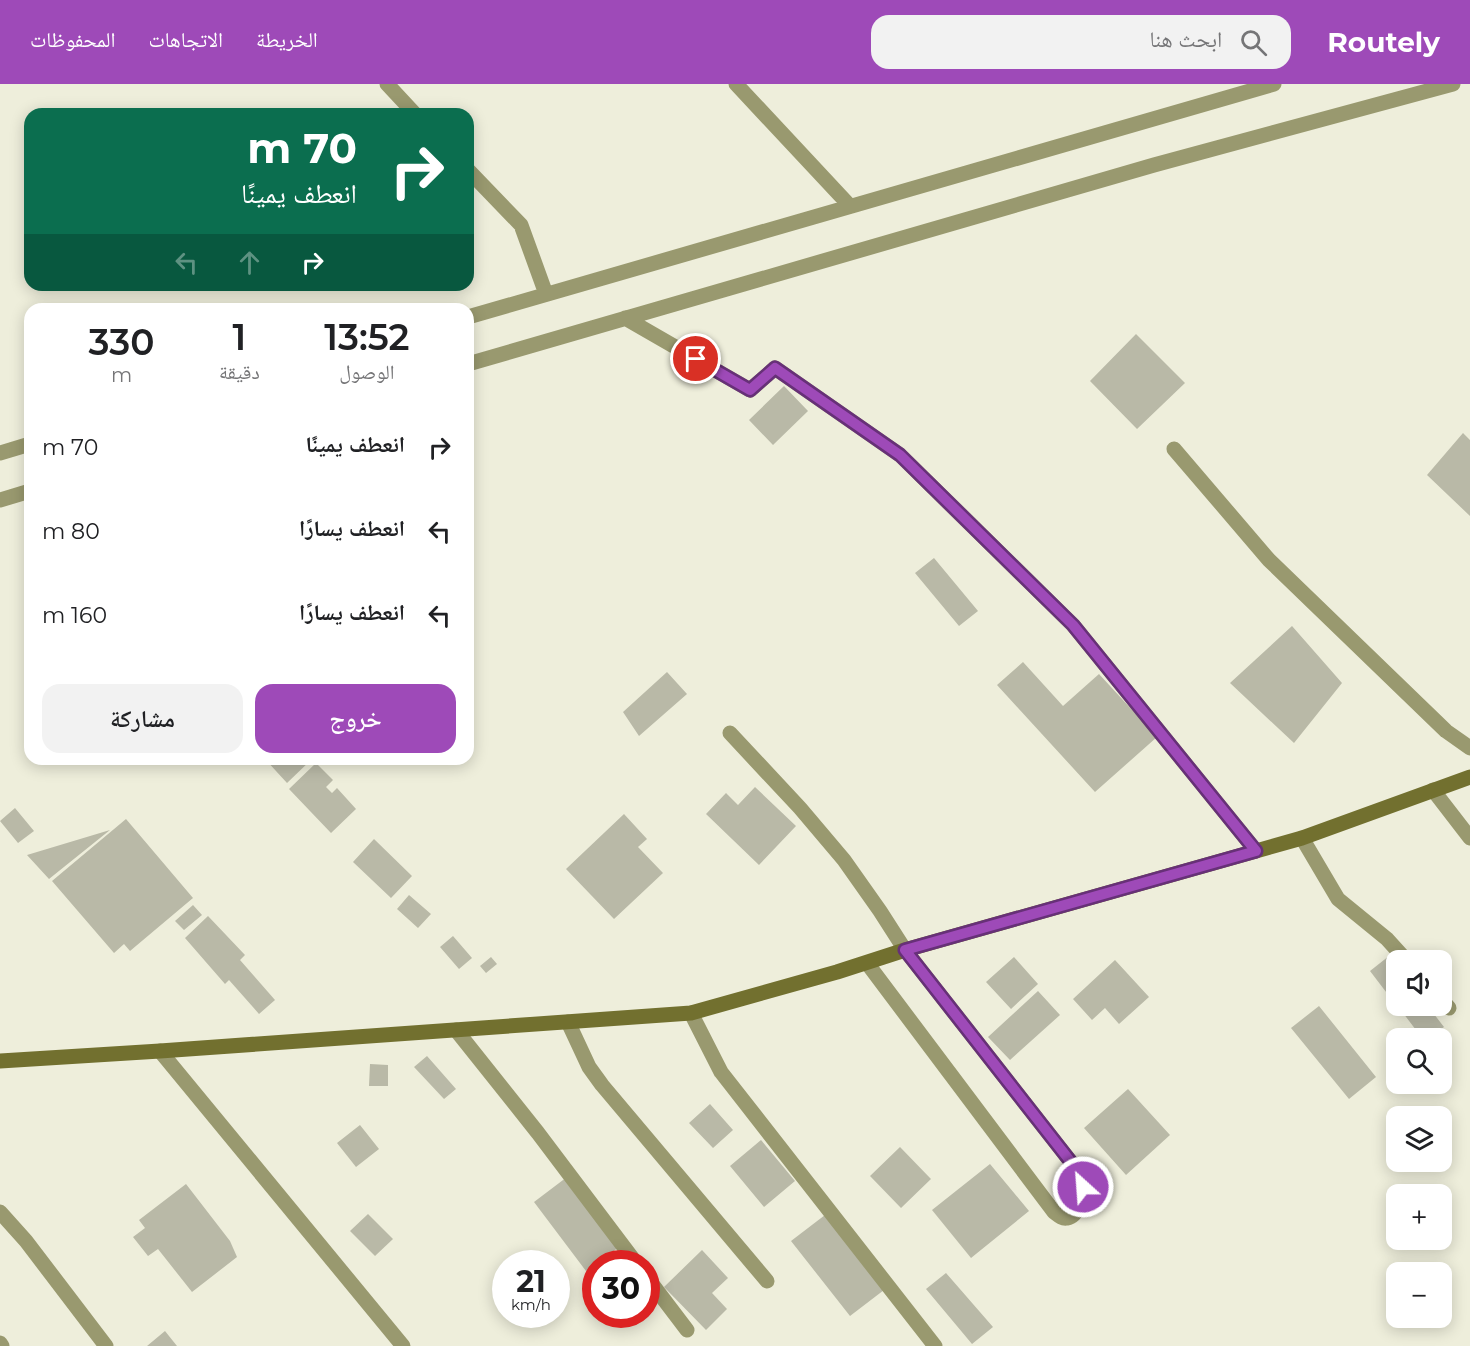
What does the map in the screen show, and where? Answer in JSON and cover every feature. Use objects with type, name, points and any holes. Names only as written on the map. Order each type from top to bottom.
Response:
[{"type":"main road","points":[[0,1061],[691,1013],[1302,838],[1470,777]]},
{"type":"street","points":[[387,84],[409,108]]},
{"type":"street","points":[[736,84],[850,206]]},
{"type":"street","points":[[474,315],[1274,84]]},
{"type":"street","points":[[474,362],[1154,165],[1453,84]]},
{"type":"street","points":[[474,176],[520,225],[546,294]]},
{"type":"street","points":[[625,318],[750,390],[775,368],[900,455],[1073,625],[1256,851]]},
{"type":"street","points":[[0,453],[24,446]]},
{"type":"street","points":[[1173,449],[1269,560],[1446,731],[1470,748]]},
{"type":"street","points":[[0,500],[24,493]]},
{"type":"street","points":[[729,734],[800,808],[844,860],[905,950],[1078,1171],[1083,1182],[1083,1192],[1075,1214],[1063,1218],[1054,1212],[867,963]]},
{"type":"street","points":[[1433,790],[1470,838]]},
{"type":"street","points":[[1302,838],[1338,899],[1387,939],[1397,950]]},
{"type":"street","points":[[691,1013],[721,1072],[935,1346]]},
{"type":"street","points":[[568,1022],[589,1067],[602,1085],[767,1281]]},
{"type":"street","points":[[456,1030],[538,1133],[626,1250]]},
{"type":"street","points":[[160,1051],[403,1346]]},
{"type":"street","points":[[0,1212],[26,1241],[106,1346]]},
{"type":"street","points":[[660,1294],[687,1330]]},
{"type":"building","points":[[1136,334],[1185,383],[1137,429],[1090,381]]},
{"type":"building","points":[[784,386],[808,411],[773,445],[749,420]]},
{"type":"building","points":[[1463,433],[1470,440],[1470,516],[1427,475]]},
{"type":"building","points":[[934,558],[978,611],[959,626],[915,573]]},
{"type":"building","points":[[1292,626],[1342,683],[1294,743],[1230,683]]},
{"type":"building","points":[[1023,662],[1063,706],[1099,674],[1157,737],[1095,792],[997,685]]},
{"type":"building","points":[[667,672],[687,694],[639,736],[623,712]]},
{"type":"building","points":[[270,765],[306,765],[287,783]]},
{"type":"building","points":[[314,765],[318,765],[333,780],[326,787],[332,793],[337,788],[356,809],[331,833],[289,789]]},
{"type":"building","points":[[755,787],[796,826],[759,865],[706,814],[726,793],[738,805]]},
{"type":"building","points":[[15,808],[34,831],[18,843],[0,821]]},
{"type":"building","points":[[624,814],[647,839],[638,847],[663,873],[614,919],[566,869]]},
{"type":"building","points":[[126,819],[193,898],[130,951],[124,944],[114,953],[52,881]]},
{"type":"building","points":[[110,830],[49,879],[27,855]]},
{"type":"building","points":[[374,839],[412,876],[391,898],[353,862]]},
{"type":"building","points":[[409,895],[431,914],[418,928],[397,909]]},
{"type":"building","points":[[193,905],[202,915],[184,930],[175,921]]},
{"type":"building","points":[[208,916],[245,955],[240,960],[275,1000],[259,1014],[229,980],[225,984],[185,938]]},
{"type":"building","points":[[453,936],[472,958],[459,969],[440,947]]},
{"type":"building","points":[[491,957],[497,964],[486,973],[480,966]]},
{"type":"building","points":[[1014,957],[1038,984],[1011,1009],[986,982]]},
{"type":"building","points":[[1386,958],[1386,992],[1370,971]]},
{"type":"building","points":[[1115,960],[1149,997],[1119,1024],[1105,1008],[1092,1020],[1073,999]]},
{"type":"building","points":[[1038,991],[1060,1015],[1010,1060],[988,1037]]},
{"type":"building","points":[[1319,1006],[1376,1077],[1349,1099],[1291,1028]]},
{"type":"building","points":[[1405,1016],[1436,1016],[1444,1027],[1443,1028],[1414,1028]]},
{"type":"building","points":[[427,1056],[456,1089],[444,1099],[414,1067]]},
{"type":"building","points":[[370,1064],[388,1065],[388,1086],[369,1086]]},
{"type":"building","points":[[1128,1089],[1170,1135],[1126,1175],[1084,1128]]},
{"type":"building","points":[[710,1104],[733,1130],[713,1148],[689,1123]]},
{"type":"building","points":[[360,1125],[379,1149],[356,1167],[337,1143]]},
{"type":"building","points":[[761,1140],[795,1181],[764,1207],[730,1166]]},
{"type":"building","points":[[900,1147],[931,1179],[901,1208],[870,1176]]},
{"type":"building","points":[[990,1164],[1029,1211],[971,1258],[932,1210]]},
{"type":"building","points":[[567,1177],[619,1247],[615,1250],[582,1250],[582,1266],[534,1202]]},
{"type":"building","points":[[186,1184],[230,1241],[237,1257],[192,1292],[158,1249],[148,1256],[133,1237],[145,1228],[139,1220]]},
{"type":"building","points":[[368,1214],[393,1239],[375,1256],[350,1231]]},
{"type":"building","points":[[825,1215],[884,1290],[850,1316],[791,1241]]},
{"type":"building","points":[[702,1250],[728,1278],[712,1293],[727,1309],[706,1330],[664,1287]]},
{"type":"building","points":[[946,1273],[993,1327],[972,1344],[926,1289]]},
{"type":"building","points":[[165,1331],[177,1346],[147,1346]]},
{"type":"route","points":[[696,359],[750,390],[775,368],[900,455],[1073,625],[1256,851],[905,950],[1078,1171],[1083,1187]]}]
